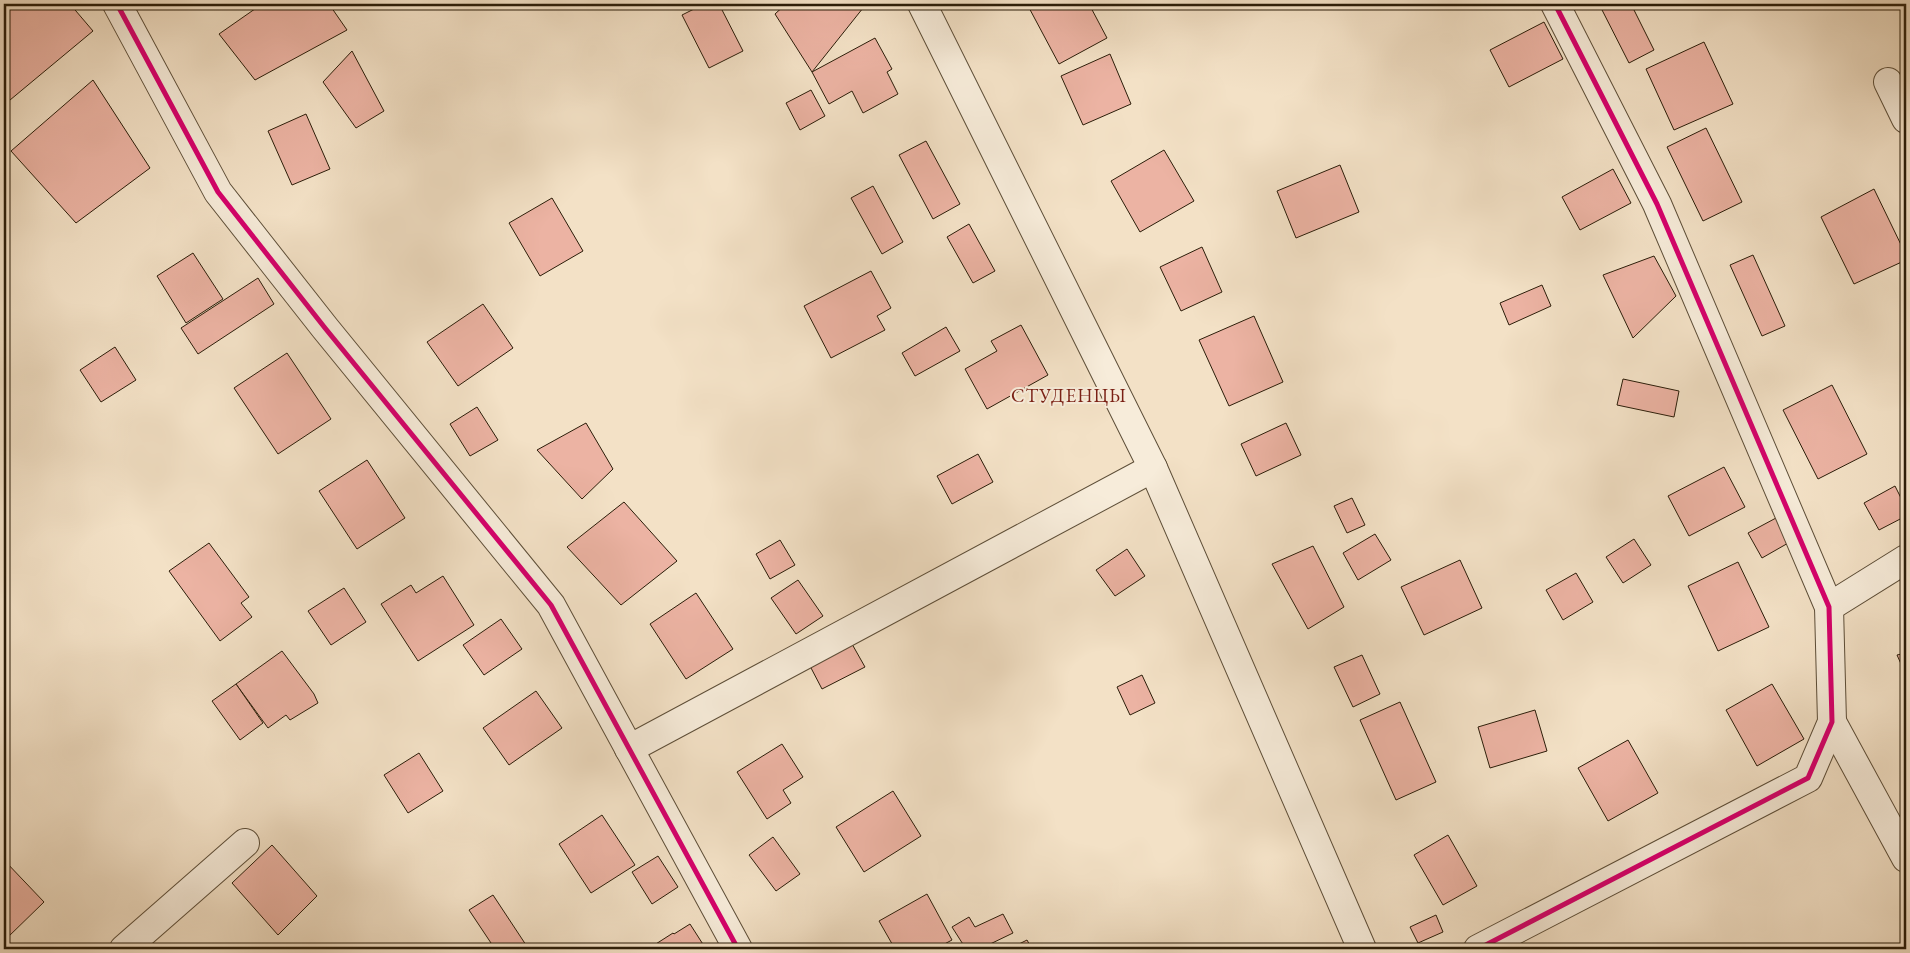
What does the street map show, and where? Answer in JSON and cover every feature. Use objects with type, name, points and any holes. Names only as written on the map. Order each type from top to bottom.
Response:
[{"type":"street","points":[[117,4],[218,192],[325,328],[551,605],[738,949]]},
{"type":"street","points":[[922,4],[1153,468],[1362,949]]},
{"type":"street","points":[[1478,949],[1808,778],[1832,722],[1830,607],[1657,204],[1555,4]]},
{"type":"street","points":[[1888,82],[1906,119]]},
{"type":"street","points":[[629,749],[1153,468]]},
{"type":"street","points":[[1830,607],[1906,559]]},
{"type":"street","points":[[1832,722],[1906,858]]},
{"type":"street","points":[[124,949],[244,843]]},
{"type":"building","points":[[4,4],[70,4],[93,31],[4,105]]},
{"type":"building","points":[[262,4],[329,4],[347,30],[255,80],[219,34]]},
{"type":"building","points":[[704,4],[719,4],[743,51],[709,68],[682,15]]},
{"type":"building","points":[[786,4],[861,4],[863,8],[812,72],[775,14]]},
{"type":"building","points":[[1027,4],[1089,4],[1107,38],[1059,64]]},
{"type":"building","points":[[1599,4],[1631,4],[1654,50],[1629,63]]},
{"type":"building","points":[[1544,22],[1563,59],[1509,87],[1490,50]]},
{"type":"building","points":[[875,38],[892,69],[887,72],[898,94],[863,113],[852,91],[829,104],[812,72]]},
{"type":"building","points":[[1704,42],[1733,104],[1674,130],[1646,69]]},
{"type":"building","points":[[352,51],[384,111],[356,128],[323,82]]},
{"type":"building","points":[[1110,54],[1131,104],[1083,125],[1061,76]]},
{"type":"building","points":[[93,80],[150,168],[76,223],[11,151]]},
{"type":"building","points":[[811,90],[825,116],[800,130],[786,103]]},
{"type":"building","points":[[306,114],[330,169],[292,185],[268,131]]},
{"type":"building","points":[[1706,128],[1742,202],[1703,221],[1667,147]]},
{"type":"building","points":[[926,141],[960,204],[933,219],[899,155]]},
{"type":"building","points":[[1164,150],[1194,201],[1140,232],[1111,181]]},
{"type":"building","points":[[1340,165],[1359,212],[1296,238],[1277,191]]},
{"type":"building","points":[[1613,169],[1631,203],[1580,230],[1562,197]]},
{"type":"building","points":[[873,186],[903,242],[882,254],[851,198]]},
{"type":"building","points":[[1874,189],[1906,255],[1906,260],[1854,284],[1821,217]]},
{"type":"building","points":[[552,198],[583,251],[540,276],[509,223]]},
{"type":"building","points":[[969,224],[995,271],[973,283],[947,237]]},
{"type":"building","points":[[1202,247],[1222,292],[1181,311],[1160,267]]},
{"type":"building","points":[[193,253],[223,299],[186,323],[157,276]]},
{"type":"building","points":[[1753,255],[1785,326],[1762,336],[1730,265]]},
{"type":"building","points":[[1654,256],[1676,296],[1633,338],[1603,275]]},
{"type":"building","points":[[871,271],[891,308],[877,316],[885,330],[831,358],[804,306]]},
{"type":"building","points":[[258,278],[274,304],[198,354],[181,328]]},
{"type":"building","points":[[1542,285],[1551,306],[1509,325],[1500,303]]},
{"type":"building","points":[[483,304],[513,348],[458,386],[427,342]]},
{"type":"building","points":[[1254,316],[1283,382],[1229,406],[1199,340]]},
{"type":"building","points":[[1021,325],[1048,375],[987,409],[965,369],[997,351],[991,341]]},
{"type":"building","points":[[946,327],[960,351],[915,376],[902,353]]},
{"type":"building","points":[[115,347],[136,380],[101,402],[80,370]]},
{"type":"building","points":[[287,353],[331,419],[278,454],[234,388]]},
{"type":"building","points":[[1623,379],[1679,391],[1674,417],[1617,405]]},
{"type":"building","points":[[1832,385],[1867,454],[1818,479],[1783,410]]},
{"type":"building","points":[[477,407],[498,440],[470,456],[450,424]]},
{"type":"building","points":[[586,423],[613,469],[582,499],[537,450]]},
{"type":"building","points":[[1286,423],[1301,455],[1256,476],[1241,444]]},
{"type":"building","points":[[978,454],[993,482],[952,504],[937,476]]},
{"type":"building","points":[[367,460],[405,518],[357,549],[319,491]]},
{"type":"building","points":[[1724,467],[1745,507],[1689,536],[1668,496]]},
{"type":"building","points":[[1895,486],[1906,508],[1906,516],[1879,530],[1864,503]]},
{"type":"building","points":[[1352,498],[1365,525],[1347,533],[1334,506]]},
{"type":"building","points":[[624,502],[677,561],[621,605],[567,547]]},
{"type":"building","points":[[1776,518],[1790,542],[1762,558],[1748,533]]},
{"type":"building","points":[[1375,534],[1391,560],[1358,580],[1343,553]]},
{"type":"building","points":[[1634,539],[1651,565],[1623,583],[1606,557]]},
{"type":"building","points":[[780,540],[795,565],[770,579],[756,554]]},
{"type":"building","points":[[209,543],[249,597],[241,603],[252,617],[220,641],[169,571]]},
{"type":"building","points":[[1313,546],[1344,607],[1308,629],[1272,564]]},
{"type":"building","points":[[1127,549],[1145,576],[1115,596],[1096,570]]},
{"type":"building","points":[[1460,560],[1482,608],[1424,635],[1401,587]]},
{"type":"building","points":[[1738,562],[1769,627],[1718,651],[1688,586]]},
{"type":"building","points":[[1576,573],[1593,602],[1563,620],[1546,590]]},
{"type":"building","points":[[443,576],[474,625],[418,661],[381,604],[411,585],[416,593]]},
{"type":"building","points":[[798,580],[823,616],[796,634],[771,598]]},
{"type":"building","points":[[344,588],[366,622],[331,645],[308,611]]},
{"type":"building","points":[[696,593],[733,649],[686,679],[650,624]]},
{"type":"building","points":[[501,619],[522,649],[484,675],[463,645]]},
{"type":"building","points":[[852,644],[865,667],[822,689],[810,666]]},
{"type":"building","points":[[282,651],[314,694],[318,703],[290,720],[286,715],[268,728],[236,684]]},
{"type":"building","points":[[1906,653],[1906,675],[1897,655]]},
{"type":"building","points":[[1362,655],[1380,694],[1353,707],[1334,667]]},
{"type":"building","points":[[1142,675],[1155,703],[1130,715],[1117,687]]},
{"type":"building","points":[[236,684],[263,723],[240,740],[212,701]]},
{"type":"building","points":[[1772,684],[1804,739],[1757,766],[1726,710]]},
{"type":"building","points":[[536,691],[562,728],[509,765],[483,728]]},
{"type":"building","points":[[1400,702],[1436,782],[1396,800],[1360,720]]},
{"type":"building","points":[[1535,710],[1547,751],[1490,768],[1478,727]]},
{"type":"building","points":[[1628,740],[1658,793],[1608,821],[1578,768]]},
{"type":"building","points":[[782,744],[803,777],[783,790],[791,803],[767,819],[737,772]]},
{"type":"building","points":[[419,753],[443,791],[408,813],[384,775]]},
{"type":"building","points":[[893,791],[921,836],[864,872],[836,827]]},
{"type":"building","points":[[602,815],[635,865],[591,893],[559,844]]},
{"type":"building","points":[[1448,835],[1477,886],[1443,905],[1414,855]]},
{"type":"building","points":[[773,837],[800,874],[776,891],[749,855]]},
{"type":"building","points":[[272,845],[317,896],[278,935],[232,883]]},
{"type":"building","points":[[658,856],[678,887],[652,904],[632,872]]},
{"type":"building","points":[[4,860],[44,902],[7,938],[4,935]]},
{"type":"building","points":[[927,894],[952,940],[935,949],[895,949],[879,921]]},
{"type":"building","points":[[493,895],[528,948],[495,949],[469,910]]},
{"type":"building","points":[[1003,914],[1013,933],[986,946],[988,949],[966,949],[952,927],[969,917],[975,927]]},
{"type":"building","points":[[1436,915],[1443,932],[1418,943],[1410,927]]},
{"type":"building","points":[[690,924],[706,949],[648,949],[673,933]]},
{"type":"building","points":[[1027,940],[1032,949],[1009,949]]},
{"type":"cycle path","points":[[117,4],[218,192],[325,328],[551,605],[738,949]]},
{"type":"cycle path","points":[[1478,949],[1808,778],[1832,722],[1829,607],[1657,204],[1555,4]]},
{"type":"district","name":"СТУДЕНЦЫ","points":[[1069,395]]}]
